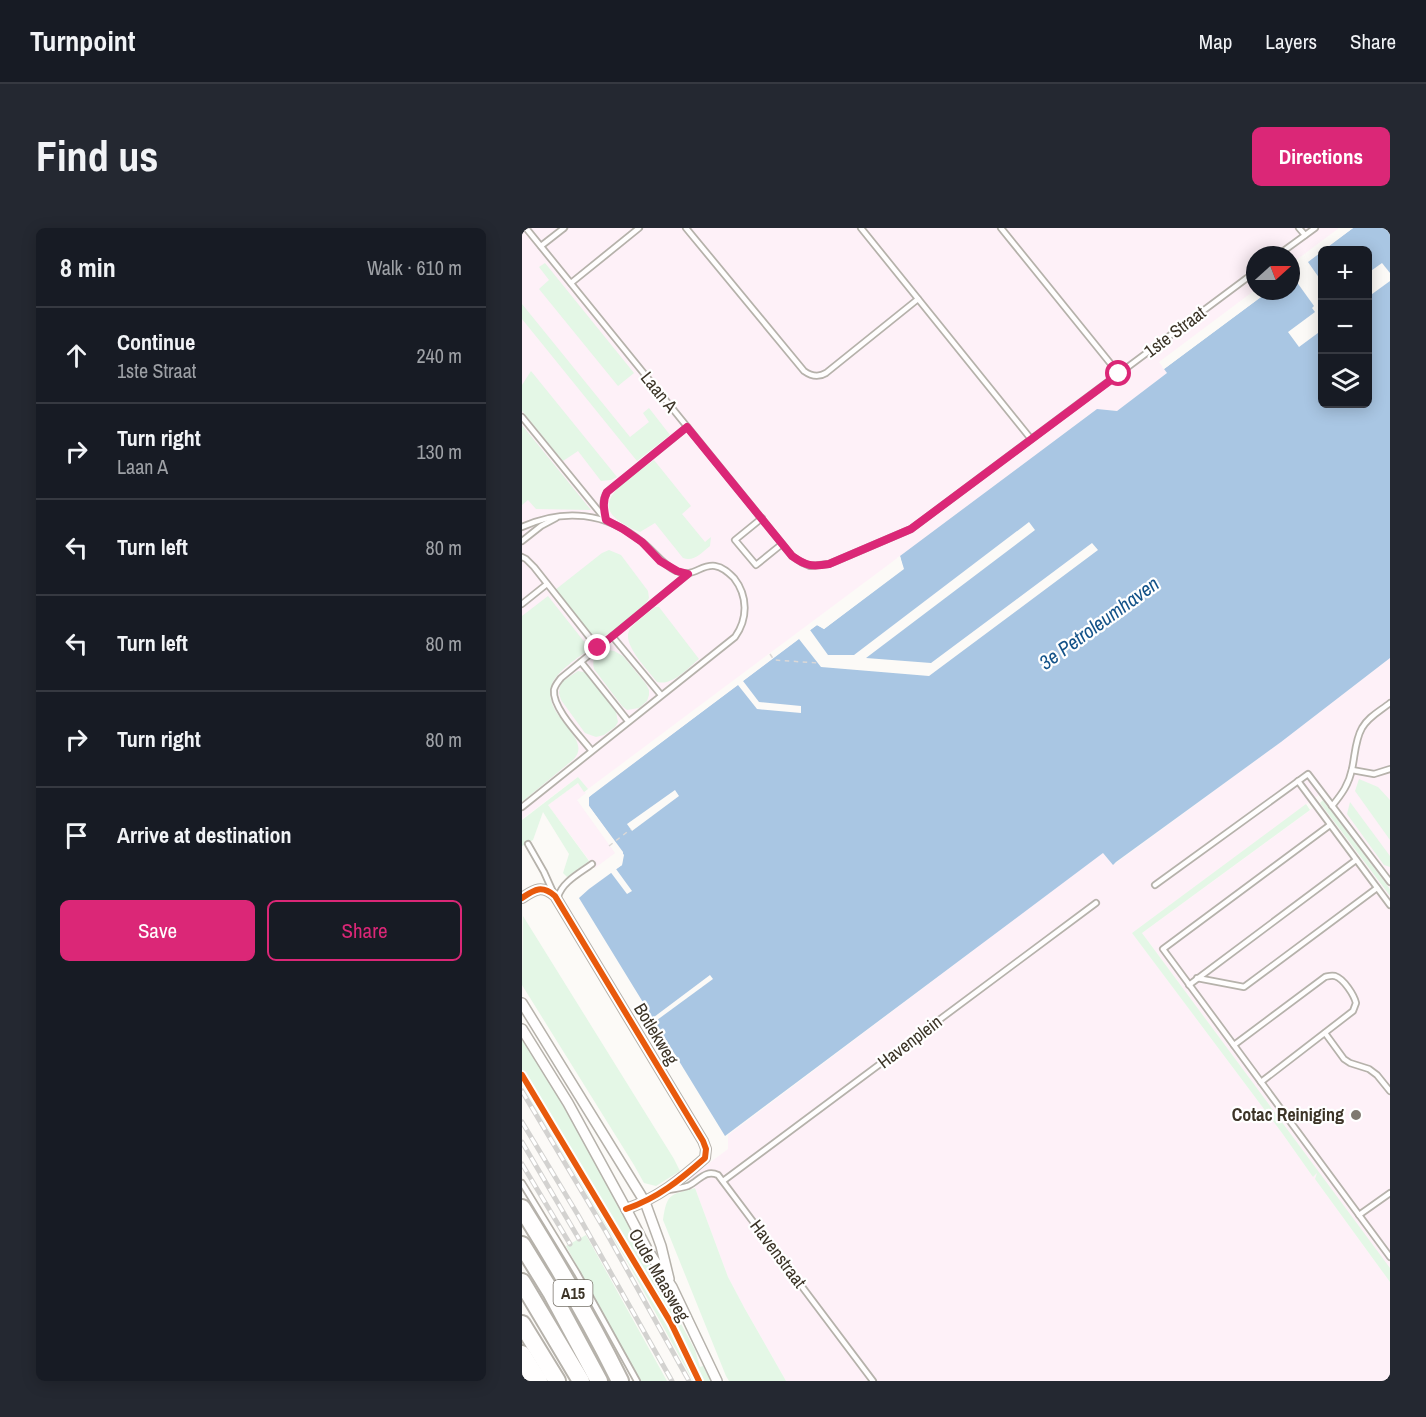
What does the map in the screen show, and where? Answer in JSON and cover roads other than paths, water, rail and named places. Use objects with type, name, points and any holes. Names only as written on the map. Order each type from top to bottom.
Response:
[{"type":"highway","name":"A15","points":[[522,1208],[601,1342],[619,1381]]},
{"type":"highway","name":"A15","points":[[522,1226],[619,1381]]},
{"type":"highway","name":"A15","points":[[522,1245],[551,1292],[599,1381]]},
{"type":"highway","name":"A15","points":[[522,1282],[581,1381]]},
{"type":"highway","points":[[522,1324],[556,1381]]},
{"type":"highway","points":[[522,1354],[539,1381]]},
{"type":"highway","points":[[522,1377],[525,1381]]},
{"type":"street","points":[[522,898],[539,889],[548,891],[556,898]]},
{"type":"street","name":"Botlekweg","points":[[556,898],[706,1149],[705,1158],[689,1172],[645,1202],[626,1209]]},
{"type":"street","points":[[522,1004],[645,1202]]},
{"type":"street","points":[[522,1029],[568,1103],[626,1209]]},
{"type":"street","name":"Oude Maasweg","points":[[645,1202],[661,1246],[672,1287]]},
{"type":"street","name":"Oude Maasweg","points":[[626,1209],[647,1250],[672,1287],[717,1381]]},
{"type":"lane","name":"Laan A","points":[[526,228],[792,556]]},
{"type":"lane","points":[[541,246],[564,228]]},
{"type":"lane","points":[[571,283],[639,228]]},
{"type":"lane","points":[[686,228],[809,375],[821,376],[826,373],[918,299]]},
{"type":"lane","points":[[861,228],[1031,439]]},
{"type":"lane","points":[[1001,228],[1119,374]]},
{"type":"lane","points":[[1299,228],[1305,235]]},
{"type":"lane","points":[[1290,246],[1315,228]]},
{"type":"lane","name":"1ste Straat","points":[[792,556],[810,566],[829,564],[904,533],[1246,279]]},
{"type":"lane","points":[[522,417],[606,520]]},
{"type":"lane","points":[[606,520],[603,504],[607,492],[687,427]]},
{"type":"lane","points":[[522,541],[541,526],[562,515]]},
{"type":"lane","points":[[522,527],[538,520],[562,515],[606,520],[642,542],[660,561],[677,571],[688,574]]},
{"type":"lane","points":[[762,518],[735,540],[756,565],[782,544]]},
{"type":"lane","points":[[522,557],[534,567],[598,648]]},
{"type":"lane","points":[[522,807],[735,637],[741,629],[745,608],[741,588],[731,574],[722,568],[708,566],[688,574],[556,684],[554,692],[559,709],[591,750]]},
{"type":"lane","points":[[522,604],[547,584]]},
{"type":"lane","points":[[612,636],[661,695]]},
{"type":"lane","points":[[581,662],[628,721]]},
{"type":"lane","points":[[1332,806],[1348,785],[1362,728],[1369,719],[1390,703]]},
{"type":"lane","points":[[1352,770],[1374,774],[1390,769]]},
{"type":"lane","points":[[1155,885],[1308,774],[1388,875],[1390,882]]},
{"type":"lane","points":[[1298,781],[1390,905]]},
{"type":"lane","points":[[1330,825],[1163,949],[1390,1257]]},
{"type":"lane","points":[[528,844],[556,898]]},
{"type":"lane","points":[[1189,985],[1356,860]]},
{"type":"lane","points":[[556,898],[560,890],[592,864]]},
{"type":"lane","points":[[1197,978],[1244,987],[1377,888]]},
{"type":"lane","name":"Havenplein","points":[[723,1181],[1096,903]]},
{"type":"lane","points":[[1234,1045],[1325,977],[1336,976],[1355,998],[1353,1011],[1261,1082]]},
{"type":"lane","points":[[1325,1032],[1344,1059],[1369,1069],[1390,1091]]},
{"type":"lane","points":[[664,1190],[686,1187],[708,1173],[718,1175],[723,1181]]},
{"type":"lane","name":"Havenstraat","points":[[723,1181],[873,1381]]},
{"type":"lane","points":[[522,1183],[577,1273],[637,1381]]},
{"type":"lane","points":[[1359,1215],[1390,1193]]},
{"type":"water","name":"3e Petroleumhaven","points":[[1353,228],[1390,228],[1390,658],[1281,742],[1113,865],[1103,853],[725,1136],[579,898],[622,865],[623,852],[589,806],[589,797],[817,625],[824,629],[903,569],[900,556],[1097,409],[1117,411],[1167,373],[1164,369],[1257,300],[1300,300],[1300,267],[1318,254],[1318,408],[1372,408],[1372,246],[1328,246]]},
{"type":"railway","points":[[522,1091],[606,1232],[689,1381]]},
{"type":"railway","points":[[522,1122],[578,1215],[672,1381]]},
{"type":"railway","points":[[522,1142],[579,1239]]},
{"type":"railway","points":[[522,1164],[570,1244]]},
{"type":"place","name":"Cotac Reiniging","points":[[1356,1115]]}]
